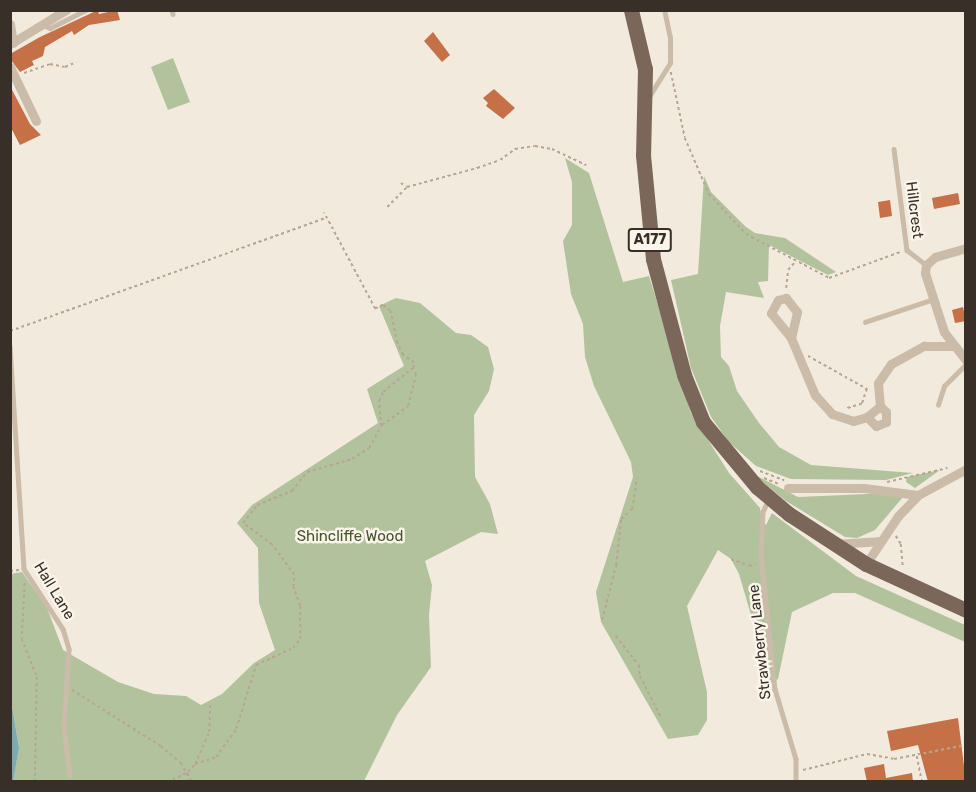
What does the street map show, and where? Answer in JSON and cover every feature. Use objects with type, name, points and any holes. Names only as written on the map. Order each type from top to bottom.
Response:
[{"type":"main road","name":"A177","points":[[631,10],[645,69],[643,104],[645,185],[653,259],[684,375],[703,422],[727,455],[769,498],[833,544],[866,564],[966,610]]},
{"type":"street","points":[[10,24],[12,44],[66,10]]},
{"type":"street","points":[[10,67],[36,122]]},
{"type":"street","points":[[966,249],[935,257],[926,266],[931,300],[952,346],[966,362]]},
{"type":"street","points":[[791,338],[815,395],[832,414],[853,421],[867,417],[880,406]]},
{"type":"street","points":[[867,417],[876,426],[886,422],[886,412],[880,406],[878,383],[891,364],[924,346],[952,346]]},
{"type":"street","points":[[866,564],[888,531],[918,495],[966,469]]},
{"type":"street","points":[[788,485],[876,488],[918,495]]},
{"type":"street","points":[[833,544],[881,541]]},
{"type":"lane","points":[[41,24],[50,28],[86,10]]},
{"type":"lane","points":[[643,104],[670,63],[670,38],[664,10]]},
{"type":"lane","name":"Hillcrest","points":[[894,149],[907,249],[926,266]]},
{"type":"lane","points":[[864,322],[931,300]]},
{"type":"lane","name":"Hall Lane","points":[[10,346],[24,569],[63,629],[69,649],[64,726],[70,776]]},
{"type":"lane","points":[[938,405],[944,386],[966,362]]},
{"type":"lane","name":"Strawberry Lane","points":[[769,498],[763,512],[763,563],[775,689],[792,740],[796,782]]},
{"type":"path","points":[[15,77],[39,66],[65,67],[76,62]]},
{"type":"path","points":[[670,63],[686,138],[709,194],[746,234],[829,278],[907,249]]},
{"type":"path","points":[[387,207],[407,187],[500,160],[515,149],[535,146],[552,149],[586,165]]},
{"type":"path","points":[[401,183],[407,187]]},
{"type":"path","points":[[195,764],[216,757],[237,729],[256,666],[293,648],[300,639],[300,606],[293,587],[294,574],[272,545],[243,523],[257,505],[292,491],[307,472],[342,463],[369,448],[381,426],[408,406],[416,375],[413,368],[414,363],[403,355],[397,343],[390,311],[383,305],[375,309],[324,213]]},
{"type":"path","points":[[10,331],[326,218]]},
{"type":"path","points":[[786,291],[785,279],[795,262]]},
{"type":"path","points":[[798,357],[807,356],[867,389],[862,404],[832,414]]},
{"type":"path","points":[[381,426],[379,400],[383,392],[413,368]]},
{"type":"path","points":[[753,468],[788,485]]},
{"type":"path","points":[[877,483],[950,468],[956,473]]},
{"type":"path","points":[[602,620],[616,565],[621,519],[632,509],[637,478]]},
{"type":"path","points":[[888,531],[901,544],[903,570],[912,574]]},
{"type":"path","points":[[731,559],[749,566],[763,563]]},
{"type":"path","points":[[24,569],[22,639],[37,677],[35,782]]},
{"type":"path","points":[[616,636],[639,665],[640,676],[661,717]]},
{"type":"path","points":[[75,693],[161,746],[188,772],[192,782]]},
{"type":"path","points":[[167,782],[188,772],[195,764],[209,732],[210,703]]},
{"type":"path","points":[[796,770],[867,754],[894,759],[966,745]]},
{"type":"path","points":[[917,755],[922,782]]},
{"type":"path","points":[[188,772],[188,782]]},
{"type":"green space","points":[[173,58],[190,102],[168,110],[151,67]]},
{"type":"green space","points":[[565,158],[589,173],[623,282],[649,276],[691,413],[729,473],[760,508],[762,521],[766,525],[772,513],[856,576],[965,625],[965,642],[855,593],[833,593],[792,612],[778,679],[764,687],[761,649],[739,574],[731,559],[718,550],[687,606],[707,692],[707,720],[698,735],[668,739],[601,622],[596,592],[633,477],[631,462],[594,386],[585,357],[583,324],[571,294],[563,241],[572,225],[572,182]]},
{"type":"green space","points":[[704,176],[711,192],[746,227],[755,233],[785,238],[836,272],[828,275],[769,245],[768,281],[758,282],[764,298],[726,292],[720,326],[721,357],[729,366],[737,391],[759,423],[779,447],[811,465],[913,473],[886,480],[791,479],[756,466],[729,442],[711,417],[691,368],[671,280],[698,274]]},
{"type":"green space","name":"Shincliffe Wood","points":[[396,298],[420,303],[456,333],[471,335],[488,347],[494,369],[489,391],[474,415],[475,477],[490,504],[498,534],[481,532],[425,561],[432,585],[429,615],[431,667],[397,715],[364,781],[13,781],[19,748],[11,700],[10,574],[22,572],[47,608],[63,650],[118,682],[154,694],[186,696],[201,705],[222,694],[254,663],[275,650],[259,603],[258,548],[237,523],[252,505],[378,423],[367,389],[404,366],[379,306]]},
{"type":"green space","points":[[940,470],[915,488],[906,482],[907,477]]},
{"type":"green space","points":[[753,474],[798,497],[890,493],[903,497],[875,530],[857,538],[845,537],[786,501]]},
{"type":"water","points":[[11,700],[19,748],[13,782],[10,781]]},
{"type":"building","points":[[98,10],[99,14],[117,10],[120,20],[89,25],[74,35],[72,31],[45,47],[43,56],[32,61],[34,65],[20,72],[11,60],[10,54]]},
{"type":"building","points":[[433,32],[450,55],[442,62],[424,41]]},
{"type":"building","points":[[10,86],[30,124],[41,135],[20,145],[10,126]]},
{"type":"building","points":[[494,89],[515,108],[503,119],[486,106],[488,103],[483,98]]},
{"type":"building","points":[[919,187],[920,199],[909,200],[908,189]]},
{"type":"building","points":[[958,193],[960,204],[934,209],[932,198]]},
{"type":"building","points":[[890,200],[892,216],[880,218],[878,202]]},
{"type":"building","points":[[963,307],[966,321],[955,323],[952,310]]},
{"type":"building","points":[[958,718],[966,782],[928,782],[918,745],[891,751],[887,731]]},
{"type":"building","points":[[884,764],[886,778],[912,773],[913,782],[867,782],[864,768]]}]
